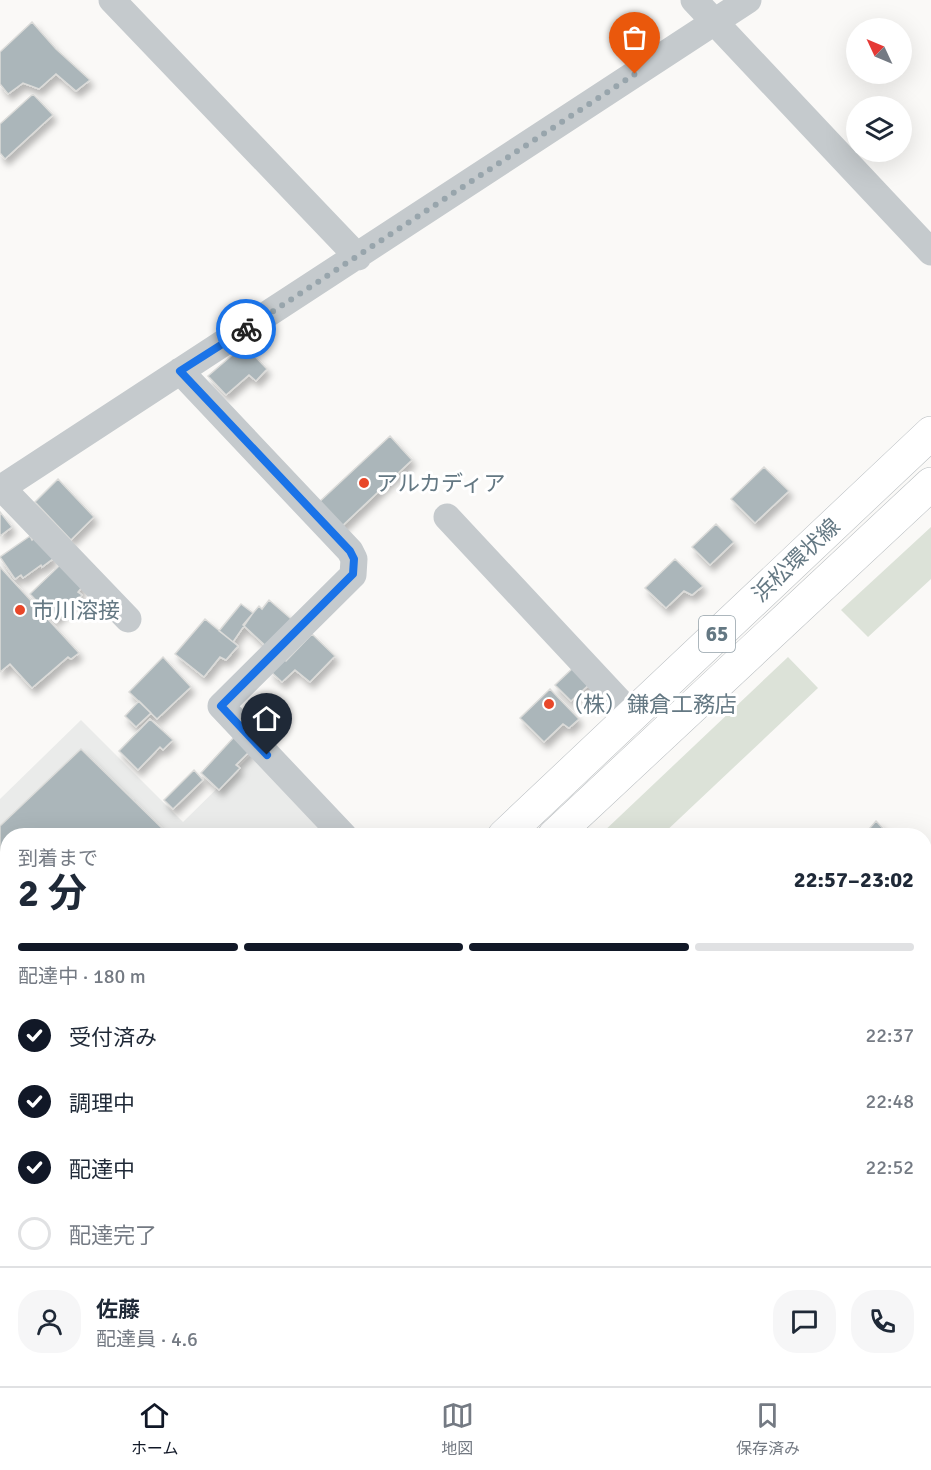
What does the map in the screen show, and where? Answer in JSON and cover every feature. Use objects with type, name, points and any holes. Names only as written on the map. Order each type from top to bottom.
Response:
[{"type":"main road","name":"浜松環状線","points":[[512,828],[931,433]]},
{"type":"main road","name":"浜松環状線","points":[[563,828],[931,484]]},
{"type":"street","points":[[111,0],[358,257]]},
{"type":"street","points":[[694,0],[931,252]]},
{"type":"street","points":[[128,619],[1,489],[748,0]]},
{"type":"street","points":[[180,371],[350,551],[354,559],[353,574],[221,706],[336,828]]},
{"type":"street","points":[[447,517],[632,715]]},
{"type":"shaded area","points":[[931,527],[931,579],[868,637],[841,610]]},
{"type":"shaded area","points":[[788,657],[818,688],[669,828],[607,828]]},
{"type":"shaded area","points":[[81,720],[183,822],[255,751],[328,828],[0,828],[0,799]]},
{"type":"building","points":[[32,22],[56,49],[90,80],[76,91],[56,74],[39,89],[23,83],[8,94],[0,84],[0,52]]},
{"type":"building","points":[[33,94],[53,115],[5,159],[0,153],[0,124]]},
{"type":"building","points":[[244,345],[267,369],[256,381],[249,375],[226,395],[208,376]]},
{"type":"building","name":"アルカディア","points":[[390,436],[412,460],[340,528],[316,505]]},
{"type":"building","points":[[764,467],[789,491],[755,523],[731,499]]},
{"type":"building","points":[[58,479],[94,517],[71,540],[35,502]]},
{"type":"building","points":[[0,512],[12,527],[0,536]]},
{"type":"building","points":[[716,524],[734,542],[710,565],[692,547]]},
{"type":"building","points":[[38,535],[54,558],[23,578],[21,575],[15,579],[0,557],[30,536],[32,540]]},
{"type":"building","points":[[675,559],[703,586],[692,595],[684,591],[666,608],[645,588]]},
{"type":"building","points":[[62,563],[83,586],[78,592],[82,595],[55,620],[30,594]]},
{"type":"building","name":"市川溶接","points":[[0,567],[79,653],[71,659],[68,657],[32,688],[10,664],[0,672]]},
{"type":"building","points":[[269,600],[296,623],[269,649],[243,625],[259,606],[262,609]]},
{"type":"building","points":[[241,604],[253,613],[233,642],[219,631]]},
{"type":"building","points":[[205,619],[238,646],[226,660],[220,657],[204,677],[175,654]]},
{"type":"building","points":[[312,634],[335,656],[310,682],[295,670],[282,682],[270,671],[283,658],[286,661]]},
{"type":"building","points":[[163,657],[191,687],[157,719],[129,692]]},
{"type":"building","points":[[576,665],[592,682],[571,701],[555,685]]},
{"type":"building","name":"（株）鎌倉工務店","points":[[550,689],[579,719],[569,728],[563,724],[544,742],[520,718]]},
{"type":"building","points":[[139,701],[151,713],[136,727],[125,716]]},
{"type":"building","points":[[150,719],[173,740],[163,750],[160,747],[138,770],[119,751]]},
{"type":"building","points":[[235,736],[251,750],[236,765],[240,768],[219,790],[201,773]]},
{"type":"building","points":[[81,749],[162,828],[0,828]]},
{"type":"building","points":[[194,770],[203,780],[173,809],[164,800]]},
{"type":"building","points":[[876,821],[883,828],[870,828]]},
{"type":"way so far","points":[[246,329],[635,74]]},
{"type":"place","name":"アルカディア","points":[[364,483]]},
{"type":"place","name":"市川溶接","points":[[20,610]]},
{"type":"place","name":"（株）鎌倉工務店","points":[[549,704]]},
{"type":"route","points":[[246,329],[180,371],[350,551],[354,559],[353,574],[221,706],[267,755]]}]
